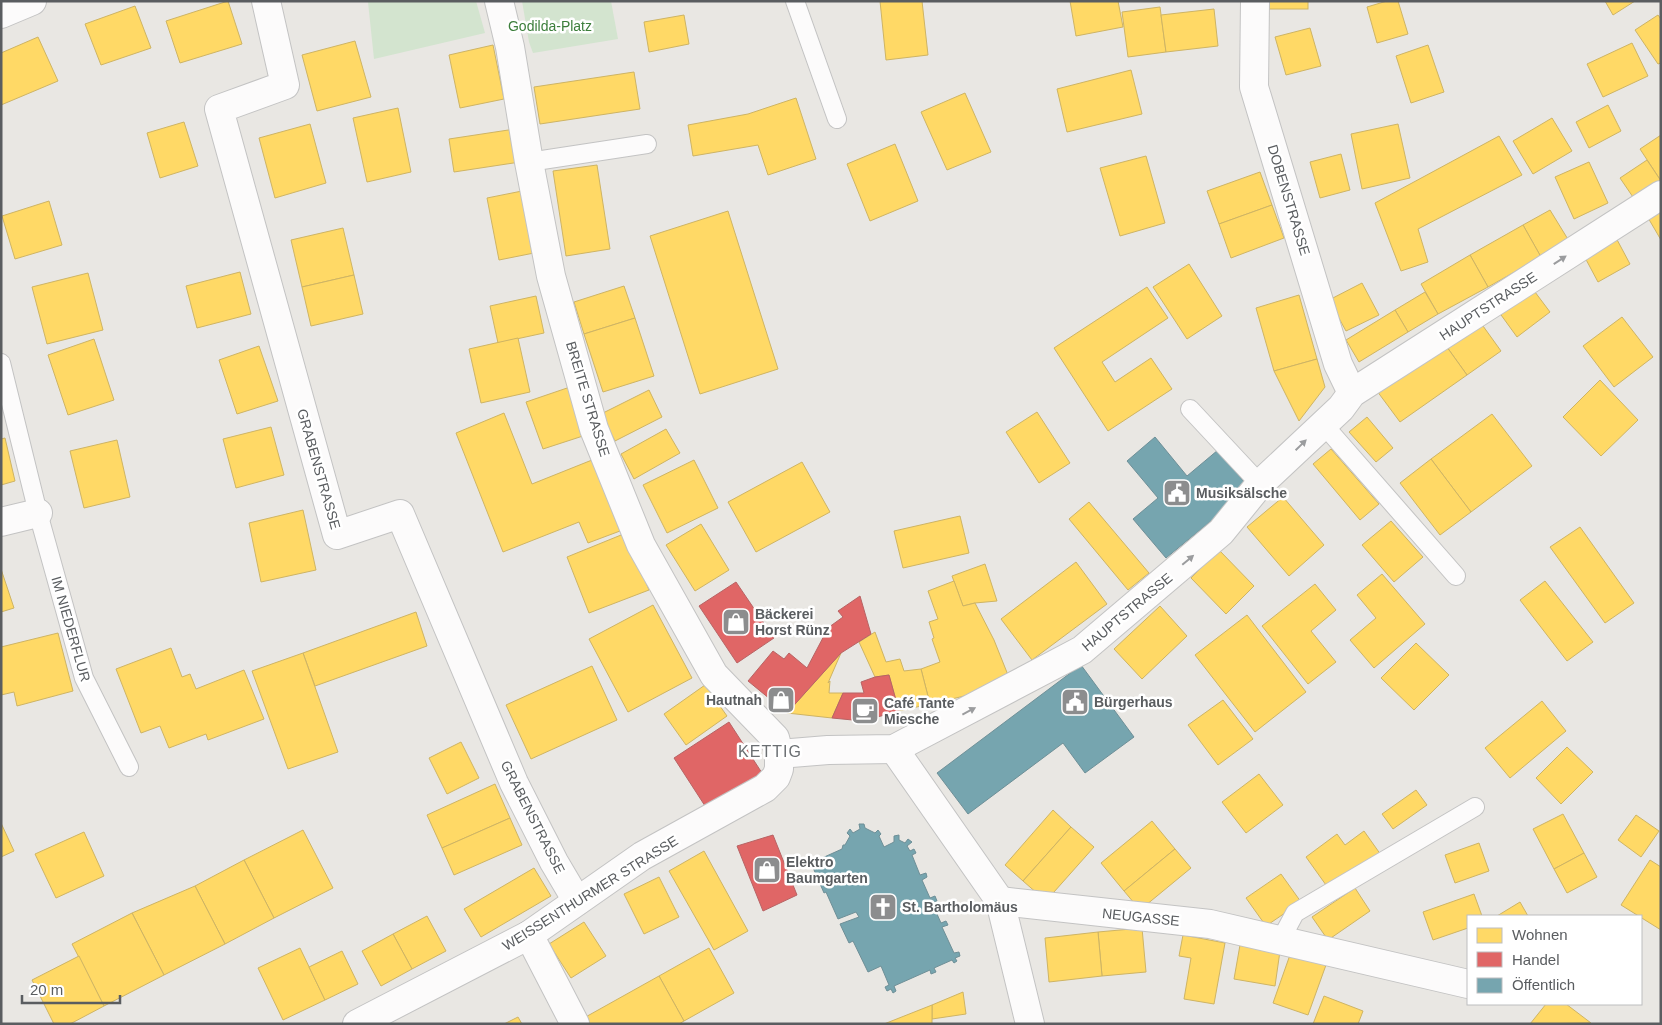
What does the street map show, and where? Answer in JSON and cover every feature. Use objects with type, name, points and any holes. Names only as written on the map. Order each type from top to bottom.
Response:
[{"type":"street","points":[[1,14],[32,1]]},
{"type":"street","name":"GRABENSTRASSE","points":[[266,1],[285,85],[219,109],[337,535],[400,514],[514,783],[576,901]]},
{"type":"street","name":"BREITE STRASSE","points":[[499,1],[510,47],[529,162],[551,276],[594,429],[642,545],[714,674],[775,738],[779,754]]},
{"type":"street","name":"DOBENSTRASSE","points":[[1254,1],[1254,87],[1338,364],[1352,393]]},
{"type":"street","name":"HAUPTSTRASSE","points":[[894,750],[1082,650],[1221,532],[1260,484],[1341,408],[1352,393],[1661,195]]},
{"type":"street","points":[[1,522],[38,513]]},
{"type":"street","points":[[779,754],[828,750],[894,750],[1000,901],[1030,1024]]},
{"type":"street","name":"WEISSENTHURMER STRASSE","points":[[357,1024],[529,936],[642,856],[765,788],[776,777],[779,769],[779,754]]},
{"type":"street","name":"NEUGASSE","points":[[1000,901],[1210,924],[1467,984]]},
{"type":"street","points":[[529,936],[575,1024]]},
{"type":"lane","points":[[795,1],[837,119]]},
{"type":"lane","points":[[529,162],[647,144]]},
{"type":"lane","name":"IM NIEDERFLUR","points":[[1,363],[38,513],[84,678],[129,767]]},
{"type":"lane","points":[[1190,409],[1260,484]]},
{"type":"lane","points":[[1323,424],[1456,576]]},
{"type":"lane","points":[[1280,941],[1295,913],[1475,808]]},
{"type":"green space","points":[[476,1],[485,33],[374,59],[368,2]]},
{"type":"green space","name":"Godilda-Platz","points":[[522,1],[611,1],[618,39],[533,53],[529,42]]},
{"type":"building: Wohnen","points":[[228,1],[242,44],[180,63],[166,21]]},
{"type":"building: Wohnen","points":[[880,1],[922,1],[928,55],[886,60]]},
{"type":"building: Wohnen","points":[[1070,1],[1118,1],[1123,27],[1076,36]]},
{"type":"building: Wohnen","points":[[1269,1],[1308,1],[1308,9],[1269,9]]},
{"type":"building: Wohnen","points":[[1387,1],[1398,1],[1408,34],[1377,43],[1367,7]]},
{"type":"building: Wohnen","points":[[1605,1],[1635,1],[1613,15]]},
{"type":"building: Wohnen","points":[[135,6],[151,48],[101,65],[85,24]]},
{"type":"building: Wohnen","points":[[1160,7],[1166,52],[1128,57],[1122,12]]},
{"type":"building: Wohnen","points":[[1214,9],[1218,46],[1166,52],[1161,15]]},
{"type":"building: Wohnen","points":[[684,15],[689,44],[649,52],[644,22]]},
{"type":"building: Wohnen","points":[[1658,15],[1661,19],[1661,63],[1658,64],[1635,30]]},
{"type":"building: Wohnen","points":[[1310,28],[1321,66],[1286,75],[1275,37]]},
{"type":"building: Wohnen","points":[[38,37],[58,81],[1,105],[1,53]]},
{"type":"building: Wohnen","points":[[355,41],[371,97],[317,111],[302,55]]},
{"type":"building: Wohnen","points":[[1632,43],[1648,76],[1603,97],[1587,64]]},
{"type":"building: Wohnen","points":[[493,45],[504,99],[460,108],[449,55]]},
{"type":"building: Wohnen","points":[[1428,45],[1444,92],[1411,103],[1396,56]]},
{"type":"building: Wohnen","points":[[1131,70],[1142,114],[1067,132],[1057,89]]},
{"type":"building: Wohnen","points":[[634,72],[640,109],[540,124],[534,87]]},
{"type":"building: Wohnen","points":[[965,93],[991,152],[947,170],[921,112]]},
{"type":"building: Wohnen","points":[[796,98],[816,159],[768,175],[758,145],[693,156],[688,125],[748,114]]},
{"type":"building: Wohnen","points":[[1608,105],[1621,131],[1589,148],[1576,122]]},
{"type":"building: Wohnen","points":[[398,108],[411,172],[367,182],[353,118]]},
{"type":"building: Wohnen","points":[[1552,118],[1572,151],[1533,174],[1513,141]]},
{"type":"building: Wohnen","points":[[184,122],[198,166],[160,178],[147,133]]},
{"type":"building: Wohnen","points":[[310,124],[326,183],[275,198],[259,138]]},
{"type":"building: Wohnen","points":[[1398,124],[1410,178],[1362,189],[1351,134]]},
{"type":"building: Wohnen","points":[[515,129],[520,162],[454,172],[449,139]]},
{"type":"building: Wohnen","points":[[1661,135],[1661,181],[1640,149]]},
{"type":"building: Wohnen","points":[[1499,136],[1522,175],[1418,229],[1428,262],[1401,271],[1375,203]]},
{"type":"building: Wohnen","points":[[895,144],[918,201],[870,221],[847,164]]},
{"type":"building: Wohnen","points":[[1341,154],[1350,190],[1320,198],[1310,162]]},
{"type":"building: Wohnen","points":[[1146,156],[1165,223],[1120,236],[1100,168]]},
{"type":"building: Wohnen","points":[[1647,160],[1661,183],[1635,200],[1620,178]]},
{"type":"building: Wohnen","points":[[1589,162],[1608,203],[1574,219],[1555,177]]},
{"type":"building: Wohnen","points":[[597,165],[610,249],[566,256],[553,171]]},
{"type":"building: Wohnen","points":[[1260,172],[1272,205],[1219,224],[1207,191]]},
{"type":"building: Wohnen","points":[[527,190],[539,252],[499,260],[487,198]]},
{"type":"building: Wohnen","points":[[49,201],[62,245],[15,259],[2,216]]},
{"type":"building: Wohnen","points":[[1272,205],[1284,238],[1231,258],[1219,224]]},
{"type":"building: Wohnen","points":[[1661,208],[1661,240],[1647,216]]},
{"type":"building: Wohnen","points":[[1550,210],[1569,241],[1541,257],[1523,225]]},
{"type":"building: Wohnen","points":[[728,211],[778,369],[700,394],[650,236]]},
{"type":"building: Wohnen","points":[[1523,225],[1541,257],[1488,287],[1470,255]]},
{"type":"building: Wohnen","points":[[343,228],[354,275],[302,287],[291,240]]},
{"type":"building: Wohnen","points":[[1614,234],[1630,264],[1598,282],[1582,252]]},
{"type":"building: Wohnen","points":[[1470,255],[1488,287],[1438,314],[1421,284]]},
{"type":"building: Wohnen","points":[[1189,264],[1222,316],[1187,339],[1153,287]]},
{"type":"building: Wohnen","points":[[240,272],[251,314],[197,328],[186,286]]},
{"type":"building: Wohnen","points":[[88,273],[103,330],[47,344],[32,287]]},
{"type":"building: Wohnen","points":[[354,275],[363,314],[311,326],[302,287]]},
{"type":"building: Wohnen","points":[[1362,283],[1379,315],[1346,331],[1329,300]]},
{"type":"building: Wohnen","points":[[1529,284],[1550,312],[1517,337],[1496,308]]},
{"type":"building: Wohnen","points":[[624,286],[635,318],[584,334],[574,302]]},
{"type":"building: Wohnen","points":[[1147,287],[1168,318],[1102,362],[1115,382],[1151,358],[1172,389],[1108,431],[1054,348]]},
{"type":"building: Wohnen","points":[[1425,292],[1438,314],[1408,332],[1395,310]]},
{"type":"building: Wohnen","points":[[1299,295],[1317,359],[1274,371],[1256,308]]},
{"type":"building: Wohnen","points":[[536,296],[544,333],[498,343],[490,306]]},
{"type":"building: Wohnen","points":[[1395,310],[1408,332],[1359,362],[1346,340]]},
{"type":"building: Wohnen","points":[[1622,317],[1653,357],[1614,387],[1583,346]]},
{"type":"building: Wohnen","points":[[635,318],[654,376],[603,392],[584,334]]},
{"type":"building: Wohnen","points":[[1478,319],[1501,351],[1467,375],[1444,343]]},
{"type":"building: Wohnen","points":[[518,338],[530,392],[481,403],[469,349]]},
{"type":"building: Wohnen","points":[[94,339],[114,400],[68,415],[48,355]]},
{"type":"building: Wohnen","points":[[1444,343],[1467,375],[1400,422],[1377,391]]},
{"type":"building: Wohnen","points":[[259,346],[278,401],[237,414],[219,360]]},
{"type":"building: Wohnen","points":[[1317,359],[1325,387],[1299,421],[1274,371]]},
{"type":"building: Wohnen","points":[[1600,380],[1638,420],[1601,456],[1563,417]]},
{"type":"building: Wohnen","points":[[570,387],[586,435],[543,449],[526,402]]},
{"type":"building: Wohnen","points":[[649,390],[662,417],[615,441],[601,414]]},
{"type":"building: Wohnen","points":[[1037,412],[1070,463],[1039,483],[1006,432]]},
{"type":"building: Wohnen","points":[[504,413],[532,484],[592,460],[620,531],[588,543],[579,522],[503,552],[456,433]]},
{"type":"building: Wohnen","points":[[1492,414],[1532,466],[1471,512],[1431,459]]},
{"type":"building: Wohnen","points":[[1367,417],[1393,448],[1376,462],[1349,432]]},
{"type":"building: Wohnen","points":[[271,427],[284,475],[236,488],[223,439]]},
{"type":"building: Wohnen","points":[[666,429],[680,453],[634,479],[621,454]]},
{"type":"building: Wohnen","points":[[5,438],[15,481],[1,485],[1,439]]},
{"type":"building: Wohnen","points":[[117,440],[130,497],[84,508],[70,451]]},
{"type":"building: Wohnen","points":[[1331,449],[1379,504],[1360,520],[1313,464]]},
{"type":"building: Wohnen","points":[[1431,459],[1471,512],[1440,535],[1400,483]]},
{"type":"building: Wohnen","points":[[694,460],[718,508],[667,533],[643,485]]},
{"type":"building: Wohnen","points":[[802,462],[830,512],[756,552],[728,502]]},
{"type":"building: Wohnen","points":[[1283,497],[1324,545],[1289,576],[1247,527]]},
{"type":"building: Wohnen","points":[[1089,502],[1149,573],[1128,590],[1069,519]]},
{"type":"building: Wohnen","points":[[303,510],[316,570],[261,582],[249,523]]},
{"type":"building: Wohnen","points":[[960,516],[969,553],[903,568],[894,531]]},
{"type":"building: Wohnen","points":[[1391,521],[1423,557],[1394,582],[1362,545]]},
{"type":"building: Wohnen","points":[[701,524],[729,570],[695,591],[666,545]]},
{"type":"building: Wohnen","points":[[1580,527],[1634,603],[1605,623],[1550,547]]},
{"type":"building: Wohnen","points":[[626,533],[649,590],[589,613],[567,557]]},
{"type":"building: Wohnen","points":[[1219,550],[1254,586],[1226,614],[1191,578]]},
{"type":"building: Wohnen","points":[[1076,562],[1107,604],[1032,660],[1001,619]]},
{"type":"building: Wohnen","points":[[985,564],[997,601],[963,606],[952,576]]},
{"type":"building: Wohnen","points":[[1,569],[14,608],[1,612]]},
{"type":"building: Wohnen","points":[[1382,574],[1425,624],[1374,668],[1350,640],[1376,618],[1357,595]]},
{"type":"building: Wohnen","points":[[954,581],[963,606],[975,603],[994,640],[1008,675],[973,694],[930,704],[921,669],[940,662],[932,639],[934,638],[929,622],[938,619],[928,591]]},
{"type":"building: Wohnen","points":[[1545,581],[1593,642],[1567,661],[1520,600]]},
{"type":"building: Wohnen","points":[[1315,584],[1336,610],[1311,631],[1336,662],[1308,684],[1262,626]]},
{"type":"building: Wohnen","points":[[653,605],[692,678],[628,712],[589,639]]},
{"type":"building: Wohnen","points":[[1160,606],[1187,636],[1142,679],[1114,649]]},
{"type":"building: Wohnen","points":[[416,612],[427,646],[315,686],[303,653]]},
{"type":"building: Wohnen","points":[[1247,615],[1306,692],[1255,732],[1195,655]]},
{"type":"building: Wohnen","points":[[875,632],[886,662],[900,659],[904,671],[921,669],[930,704],[899,711],[889,675],[875,677],[859,642]]},
{"type":"building: Wohnen","points":[[58,633],[73,691],[17,706],[14,692],[1,695],[1,647]]},
{"type":"building: Wohnen","points":[[1416,643],[1449,675],[1414,710],[1381,678]]},
{"type":"building: Wohnen","points":[[171,648],[182,677],[190,674],[196,689],[244,670],[264,719],[208,740],[206,734],[169,748],[160,726],[141,733],[116,669]]},
{"type":"building: Wohnen","points":[[303,653],[338,752],[288,769],[252,671]]},
{"type":"building: Wohnen","points":[[841,653],[828,683],[830,681],[829,693],[843,693],[832,718],[787,713]]},
{"type":"building: Wohnen","points":[[592,666],[617,720],[531,759],[506,705]]},
{"type":"building: Wohnen","points":[[705,685],[727,716],[686,745],[664,714]]},
{"type":"building: Wohnen","points":[[1223,700],[1253,739],[1218,765],[1188,725]]},
{"type":"building: Wohnen","points":[[1542,701],[1566,731],[1510,778],[1485,748]]},
{"type":"building: Wohnen","points":[[461,742],[479,778],[447,794],[429,758]]},
{"type":"building: Wohnen","points":[[1567,747],[1593,772],[1561,804],[1536,778]]},
{"type":"building: Wohnen","points":[[1259,774],[1283,805],[1246,833],[1222,802]]},
{"type":"building: Wohnen","points":[[495,784],[510,818],[442,848],[427,815]]},
{"type":"building: Wohnen","points":[[1416,790],[1427,805],[1393,829],[1382,814]]},
{"type":"building: Wohnen","points":[[1053,810],[1071,827],[1023,881],[1005,865]]},
{"type":"building: Wohnen","points":[[1563,814],[1584,853],[1554,869],[1533,829]]},
{"type":"building: Wohnen","points":[[1636,815],[1659,831],[1641,857],[1618,840]]},
{"type":"building: Wohnen","points":[[510,818],[522,845],[454,875],[442,848]]},
{"type":"building: Wohnen","points":[[1152,821],[1175,849],[1124,891],[1101,863]]},
{"type":"building: Wohnen","points":[[1,823],[14,851],[1,857]]},
{"type":"building: Wohnen","points":[[1071,827],[1094,847],[1046,901],[1023,881]]},
{"type":"building: Wohnen","points":[[303,830],[333,888],[274,918],[244,860]]},
{"type":"building: Wohnen","points":[[1364,831],[1381,855],[1331,892],[1306,857],[1337,834],[1345,845]]},
{"type":"building: Wohnen","points":[[84,832],[104,876],[56,898],[35,854]]},
{"type":"building: Wohnen","points":[[1479,843],[1489,871],[1455,883],[1445,855]]},
{"type":"building: Wohnen","points":[[1175,849],[1191,868],[1140,910],[1124,891]]},
{"type":"building: Wohnen","points":[[704,851],[748,931],[714,950],[669,871]]},
{"type":"building: Wohnen","points":[[1584,853],[1597,877],[1567,893],[1554,869]]},
{"type":"building: Wohnen","points":[[244,860],[274,918],[225,944],[195,886]]},
{"type":"building: Wohnen","points":[[1650,860],[1661,867],[1661,930],[1642,918],[1642,915],[1637,915],[1621,905]]},
{"type":"building: Wohnen","points":[[534,868],[551,896],[481,937],[464,909]]},
{"type":"building: Wohnen","points":[[1281,874],[1301,902],[1266,926],[1246,898]]},
{"type":"building: Wohnen","points":[[659,877],[679,917],[644,934],[624,894]]},
{"type":"building: Wohnen","points":[[195,886],[225,944],[164,975],[132,913]]},
{"type":"building: Wohnen","points":[[1355,888],[1370,911],[1328,940],[1312,917]]},
{"type":"building: Wohnen","points":[[1474,894],[1482,915],[1467,915],[1467,928],[1433,940],[1423,912]]},
{"type":"building: Wohnen","points":[[1520,902],[1527,915],[1499,915]]},
{"type":"building: Wohnen","points":[[132,913],[164,975],[104,1006],[72,944]]},
{"type":"building: Wohnen","points":[[427,916],[446,951],[412,969],[393,934]]},
{"type":"building: Wohnen","points":[[584,922],[606,956],[571,978],[549,944]]},
{"type":"building: Wohnen","points":[[1142,928],[1146,972],[1102,976],[1098,932]]},
{"type":"building: Wohnen","points":[[1098,932],[1102,976],[1049,982],[1045,938]]},
{"type":"building: Wohnen","points":[[393,934],[412,969],[381,986],[362,951]]},
{"type":"building: Wohnen","points":[[1183,935],[1225,943],[1214,1004],[1184,999],[1191,958],[1179,956]]},
{"type":"building: Wohnen","points":[[1240,945],[1280,951],[1275,986],[1234,979]]},
{"type":"building: Wohnen","points":[[300,948],[325,1000],[283,1020],[258,968]]},
{"type":"building: Wohnen","points":[[709,948],[734,993],[684,1021],[659,976]]},
{"type":"building: Wohnen","points":[[342,951],[358,984],[325,1000],[309,967]]},
{"type":"building: Wohnen","points":[[1291,952],[1326,965],[1308,1015],[1273,1003]]},
{"type":"building: Wohnen","points":[[79,956],[104,1006],[70,1024],[54,1024],[32,980]]},
{"type":"building: Wohnen","points":[[659,976],[684,1021],[679,1024],[585,1024],[582,1019]]},
{"type":"building: Wohnen","points":[[963,992],[966,1014],[932,1019],[932,1005]]},
{"type":"building: Wohnen","points":[[1324,996],[1363,1011],[1358,1024],[1313,1024]]},
{"type":"building: Wohnen","points":[[932,1005],[932,1024],[884,1024]]},
{"type":"building: Wohnen","points":[[1545,1005],[1567,1005],[1591,1023],[1530,1024]]},
{"type":"building: Wohnen","points":[[518,1017],[522,1024],[504,1024]]},
{"type":"building: Handel","name":"Bäckerei Horst Rünz","points":[[736,582],[774,638],[737,663],[699,606]]},
{"type":"building: Handel","points":[[860,596],[871,634],[841,653],[787,713],[748,681],[773,651],[784,659],[789,653],[807,668],[826,632],[825,630],[843,617],[838,611]]},
{"type":"building: Handel","points":[[889,675],[899,711],[863,721],[832,718],[843,693],[864,693],[861,682]]},
{"type":"building: Handel","points":[[729,722],[762,773],[707,809],[674,758]]},
{"type":"building: Handel","name":"Elektro Baumgarten","points":[[773,835],[797,895],[763,911],[737,846]]},
{"type":"building: Öffentlich","points":[[1155,437],[1187,476],[1218,450],[1250,489],[1166,558],[1133,519],[1158,498],[1127,461]]},
{"type":"building: Öffentlich","points":[[1081,665],[1134,737],[1085,773],[1063,743],[968,814],[937,773]]},
{"type":"building: Öffentlich","name":"St. Bartholomäus","points":[[859,824],[864,824],[865,828],[875,833],[878,830],[884,847],[894,842],[894,836],[899,835],[899,840],[905,843],[908,839],[912,842],[907,846],[910,851],[914,849],[916,853],[912,855],[920,875],[926,873],[927,877],[922,880],[930,898],[935,896],[937,901],[932,903],[941,923],[946,921],[948,925],[942,927],[954,953],[959,952],[960,956],[955,958],[957,961],[954,963],[952,960],[934,968],[936,972],[931,974],[930,970],[894,986],[896,991],[893,993],[891,989],[887,991],[885,987],[889,985],[881,966],[868,972],[853,941],[849,943],[840,924],[859,917],[856,912],[838,919],[811,863],[842,849],[850,836],[847,833],[850,829],[853,833],[860,829]]},
{"type":"place","name":"Musiksälsche","points":[[1177,493]]},
{"type":"place","name":"Bäckerei Horst Rünz","points":[[736,622]]},
{"type":"place","name":"Hautnah","points":[[781,700]]},
{"type":"place","name":"Bürgerhaus","points":[[1075,702]]},
{"type":"place","name":"Café Tante Miesche","points":[[865,711]]},
{"type":"place","name":"Elektro Baumgarten","points":[[767,870]]},
{"type":"place","name":"St. Bartholomäus","points":[[883,907]]},
{"type":"district","name":"KETTIG","points":[[770,751]]}]
